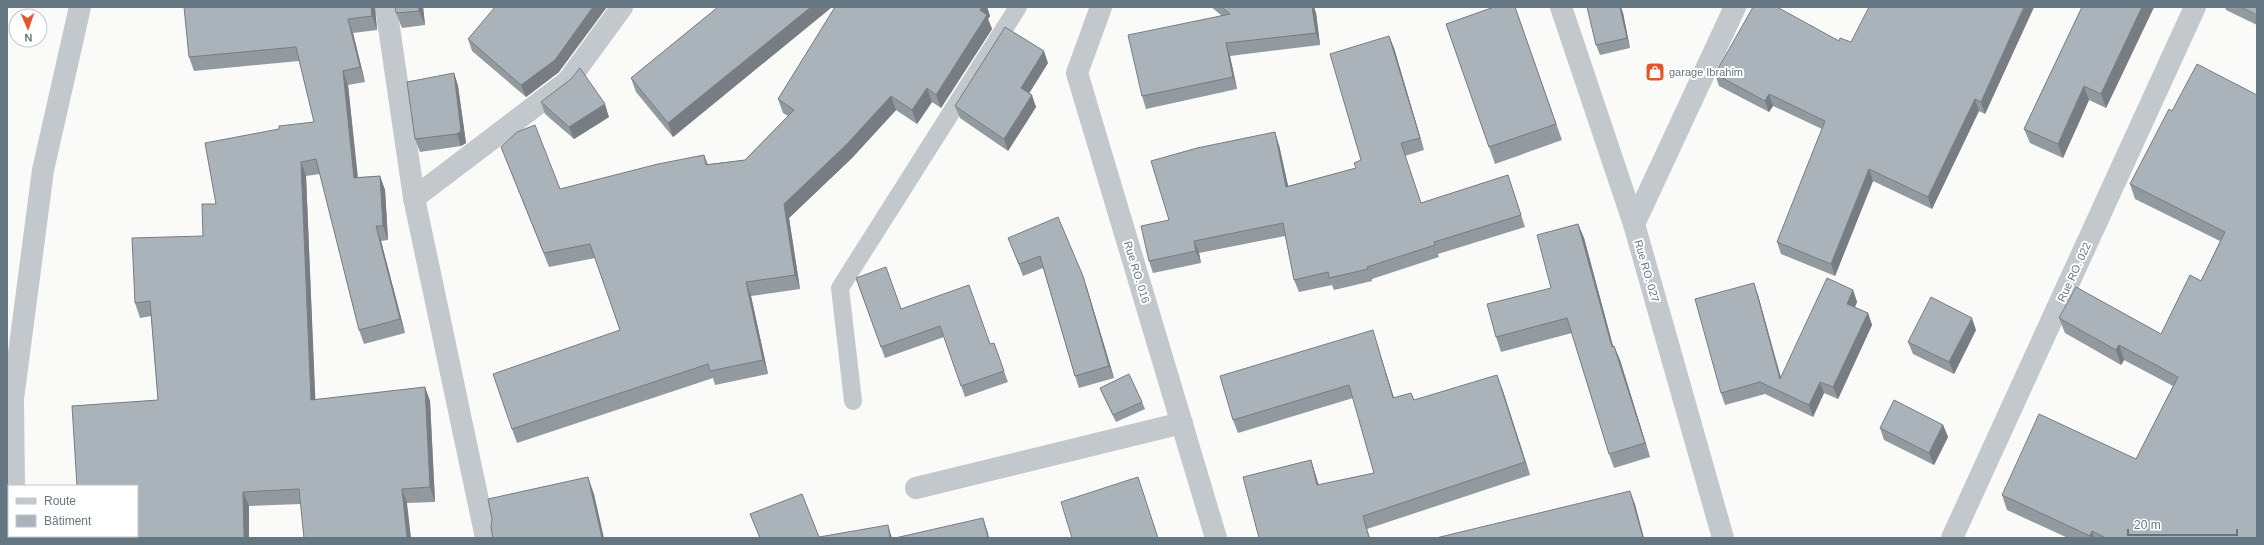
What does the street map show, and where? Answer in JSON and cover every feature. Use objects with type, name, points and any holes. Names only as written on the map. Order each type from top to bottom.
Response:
[{"type":"street","points":[[14,485],[13,399],[43,170],[80,7]]},
{"type":"street","points":[[386,7],[414,198],[486,538]]},
{"type":"street","points":[[414,198],[568,80],[622,7]]},
{"type":"street","name":"Rue RO. 016","points":[[1102,7],[1077,73],[1216,538]]},
{"type":"street","name":"Rue RO. 027","points":[[1561,7],[1634,224],[1723,538]]},
{"type":"street","points":[[1634,224],[1735,7]]},
{"type":"street","name":"Rue RO. 022","points":[[1952,538],[2195,7]]},
{"type":"street","points":[[916,488],[1182,423]]},
{"type":"lane","points":[[853,401],[840,288],[1018,7]]},
{"type":"building","points":[[184,7],[371,7],[372,16],[348,19],[360,67],[343,71],[354,178],[380,176],[383,226],[376,226],[400,319],[359,330],[316,159],[301,162],[311,400],[425,387],[430,487],[402,489],[407,538],[304,538],[299,489],[243,492],[244,538],[81,538],[138,537],[138,485],[77,485],[72,406],[158,400],[150,301],[135,303],[132,238],[203,236],[202,204],[216,204],[205,143],[279,129],[279,126],[314,122],[296,47],[189,57]]},
{"type":"building","points":[[395,7],[419,7],[419,11],[396,13]]},
{"type":"building","points":[[495,7],[593,7],[555,60],[521,85],[468,39]]},
{"type":"building","points":[[718,7],[811,7],[668,123],[631,78]]},
{"type":"building","points":[[835,7],[982,7],[980,10],[987,15],[936,95],[927,88],[912,110],[891,96],[847,144],[784,204],[795,275],[746,282],[763,360],[710,371],[708,364],[512,429],[493,374],[620,330],[590,244],[544,253],[501,147],[517,132],[535,125],[560,189],[658,164],[704,155],[706,165],[745,160],[794,110],[778,99]]},
{"type":"building","points":[[1222,7],[1312,7],[1316,33],[1226,43],[1233,77],[1142,96],[1128,35],[1230,14]]},
{"type":"building","points":[[1494,7],[1515,7],[1556,124],[1489,147],[1446,24]]},
{"type":"building","points":[[1587,7],[1620,7],[1627,38],[1596,45]]},
{"type":"building","points":[[1753,7],[1777,7],[1839,41],[1840,38],[1851,42],[1869,7],[2024,7],[1981,102],[1975,99],[1928,197],[1869,169],[1831,264],[1777,242],[1825,121],[1769,94],[1765,101],[1715,74]]},
{"type":"building","points":[[2082,7],[2142,7],[2101,94],[2084,86],[2058,144],[2024,129]]},
{"type":"building","points":[[2241,7],[2257,7],[2257,15]]},
{"type":"building","points":[[1005,27],[1044,51],[1021,88],[1032,95],[1004,139],[955,106]]},
{"type":"building","points":[[1389,36],[1420,138],[1401,143],[1421,203],[1508,175],[1521,215],[1434,242],[1435,245],[1367,267],[1368,269],[1329,278],[1328,272],[1294,280],[1283,223],[1194,241],[1196,251],[1149,261],[1141,226],[1169,220],[1151,161],[1197,148],[1275,132],[1286,187],[1356,168],[1354,163],[1361,160],[1330,54]]},
{"type":"building","points":[[2197,64],[2257,95],[2257,538],[2106,538],[2092,531],[2090,536],[2002,495],[2039,414],[2136,459],[2178,377],[2119,345],[2116,350],[2059,318],[2076,287],[2161,334],[2190,275],[2201,281],[2225,232],[2130,184],[2169,109],[2172,111]]},
{"type":"building","points":[[580,68],[605,104],[569,127],[541,102],[571,79]]},
{"type":"building","points":[[454,73],[461,131],[457,134],[415,139],[407,82]]},
{"type":"building","points":[[1058,217],[1083,276],[1109,366],[1075,376],[1040,256],[1019,264],[1008,238]]},
{"type":"building","points":[[1578,224],[1612,347],[1614,346],[1645,443],[1609,454],[1567,318],[1496,337],[1487,304],[1551,288],[1537,235]]},
{"type":"building","points":[[886,267],[901,309],[969,285],[990,344],[994,343],[1004,371],[961,386],[940,326],[881,347],[856,278]]},
{"type":"building","points":[[1827,278],[1853,290],[1847,304],[1868,313],[1833,387],[1820,382],[1809,405],[1760,382],[1721,393],[1695,299],[1754,283],[1780,379]]},
{"type":"building","points":[[1931,297],[1972,318],[1949,362],[1908,342]]},
{"type":"building","points":[[1373,330],[1393,398],[1411,393],[1414,400],[1497,375],[1525,462],[1363,516],[1369,538],[1259,538],[1243,477],[1311,460],[1317,485],[1374,473],[1349,385],[1233,420],[1220,376]]},
{"type":"building","points":[[1129,374],[1142,402],[1113,415],[1100,388]]},
{"type":"building","points":[[1894,400],[1943,425],[1929,453],[1880,428]]},
{"type":"building","points":[[588,477],[602,538],[493,538],[491,528],[492,519],[488,499]]},
{"type":"building","points":[[1138,477],[1158,538],[1072,538],[1061,502]]},
{"type":"building","points":[[1630,491],[1643,538],[1436,538]]},
{"type":"building","points":[[802,494],[819,537],[888,525],[890,538],[760,538],[750,514]]},
{"type":"building","points":[[983,518],[988,538],[895,538]]},
{"type":"place","name":"garage Ibrahim","points":[[1655,72]]}]
